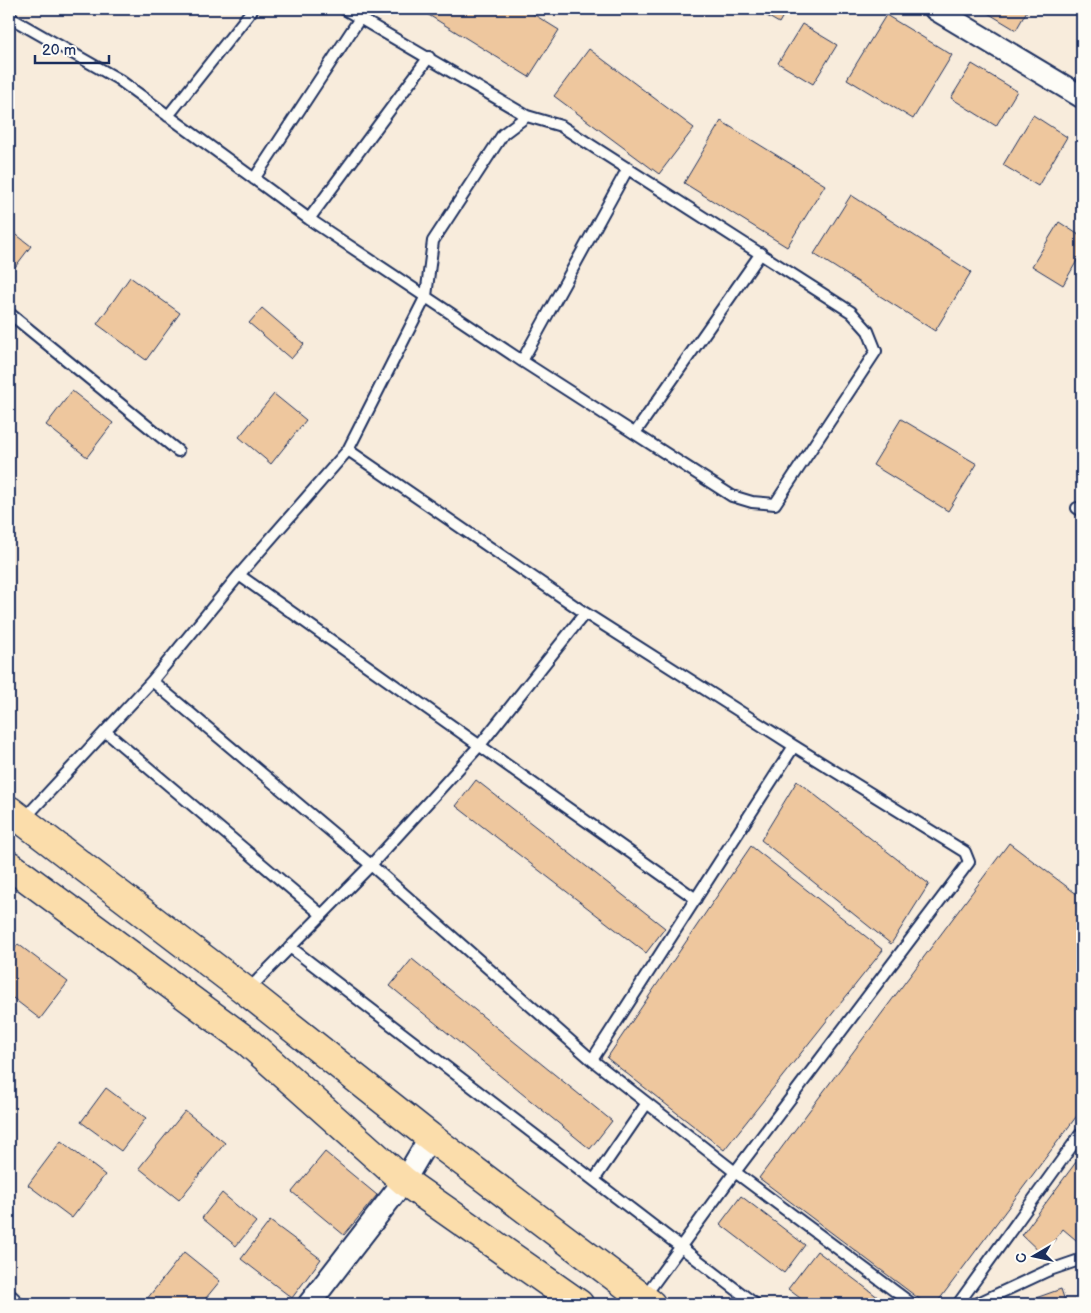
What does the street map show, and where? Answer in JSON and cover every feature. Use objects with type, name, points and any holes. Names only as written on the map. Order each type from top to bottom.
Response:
[{"type":"main road","points":[[16,815],[430,1137],[648,1301]]},
{"type":"main road","points":[[9,865],[248,1042],[404,1181],[579,1304]]},
{"type":"street","points":[[935,9],[1082,97]]},
{"type":"street","points":[[309,1304],[404,1181],[430,1137]]},
{"type":"street","points":[[9,1301],[12,1304]]},
{"type":"lane","points":[[168,116],[253,9]]},
{"type":"lane","points":[[9,17],[118,79],[309,219],[522,361],[732,496],[752,502],[776,504],[876,351],[868,331],[851,312],[561,126],[527,116],[344,9]]},
{"type":"lane","points":[[254,178],[360,18]]},
{"type":"lane","points":[[309,219],[429,57]]},
{"type":"lane","points":[[16,815],[106,732],[152,681],[239,575],[348,450],[426,296],[433,240],[503,134],[527,116]]},
{"type":"lane","points":[[522,361],[628,168]]},
{"type":"lane","points":[[635,433],[761,253]]},
{"type":"lane","points":[[9,313],[178,451]]},
{"type":"lane","points":[[348,450],[585,613],[965,852],[969,862],[735,1172],[682,1247],[648,1301]]},
{"type":"lane","points":[[239,575],[480,744],[696,899]]},
{"type":"lane","points":[[246,992],[371,865],[480,744],[585,613]]},
{"type":"lane","points":[[152,681],[371,865],[592,1060],[735,1172],[912,1304]]},
{"type":"lane","points":[[106,732],[322,915]]},
{"type":"lane","points":[[592,1060],[794,746]]},
{"type":"lane","points":[[290,947],[755,1304]]},
{"type":"lane","points":[[594,1180],[647,1103]]},
{"type":"lane","points":[[958,1304],[1082,1132]]},
{"type":"lane","points":[[976,1304],[1047,1271],[1082,1259]]},
{"type":"building","points":[[430,9],[525,9],[559,30],[529,77],[427,14]]},
{"type":"building","points":[[755,9],[787,9],[779,23]]},
{"type":"building","points":[[981,9],[1028,9],[1016,30]]},
{"type":"building","points":[[886,15],[952,55],[913,119],[847,79]]},
{"type":"building","points":[[802,24],[837,45],[813,84],[778,63]]},
{"type":"building","points":[[589,49],[694,128],[659,174],[554,96]]},
{"type":"building","points":[[972,64],[1017,91],[996,126],[951,98]]},
{"type":"building","points":[[1033,115],[1067,137],[1038,186],[1003,165]]},
{"type":"building","points":[[721,121],[825,185],[787,247],[684,183]]},
{"type":"building","points":[[851,195],[971,272],[935,331],[814,254]]},
{"type":"building","points":[[1059,222],[1082,237],[1082,252],[1063,285],[1032,266]]},
{"type":"building","points":[[9,229],[31,246],[9,275]]},
{"type":"building","points":[[130,277],[180,313],[146,360],[97,324]]},
{"type":"building","points":[[262,308],[304,344],[291,359],[249,323]]},
{"type":"building","points":[[72,391],[113,423],[87,457],[46,425]]},
{"type":"building","points":[[274,394],[306,420],[271,464],[239,437]]},
{"type":"building","points":[[901,419],[977,464],[948,511],[873,465]]},
{"type":"building","points":[[476,780],[665,928],[646,953],[456,806]]},
{"type":"building","points":[[797,781],[929,884],[891,944],[761,840]]},
{"type":"building","points":[[1009,843],[1082,898],[1082,1109],[936,1304],[926,1304],[759,1178]]},
{"type":"building","points":[[751,846],[883,950],[724,1150],[607,1058]]},
{"type":"building","points":[[18,944],[68,982],[40,1019],[9,995],[9,957]]},
{"type":"building","points":[[412,959],[612,1121],[590,1149],[390,986]]},
{"type":"building","points":[[106,1088],[146,1118],[121,1151],[81,1122]]},
{"type":"building","points":[[185,1111],[225,1143],[179,1200],[139,1168]]},
{"type":"building","points":[[61,1141],[105,1175],[72,1218],[28,1185]]},
{"type":"building","points":[[325,1152],[377,1195],[344,1235],[292,1192]]},
{"type":"building","points":[[1082,1154],[1082,1245],[1063,1229],[1043,1255],[1022,1235]]},
{"type":"building","points":[[222,1193],[256,1222],[236,1246],[202,1218]]},
{"type":"building","points":[[741,1196],[805,1245],[784,1273],[720,1224]]},
{"type":"building","points":[[270,1221],[321,1259],[292,1298],[241,1259]]},
{"type":"building","points":[[817,1251],[887,1304],[808,1304],[788,1289]]},
{"type":"building","points":[[184,1252],[220,1281],[201,1304],[143,1304]]},
{"type":"building","points":[[1061,1289],[1066,1304],[1019,1304]]}]
